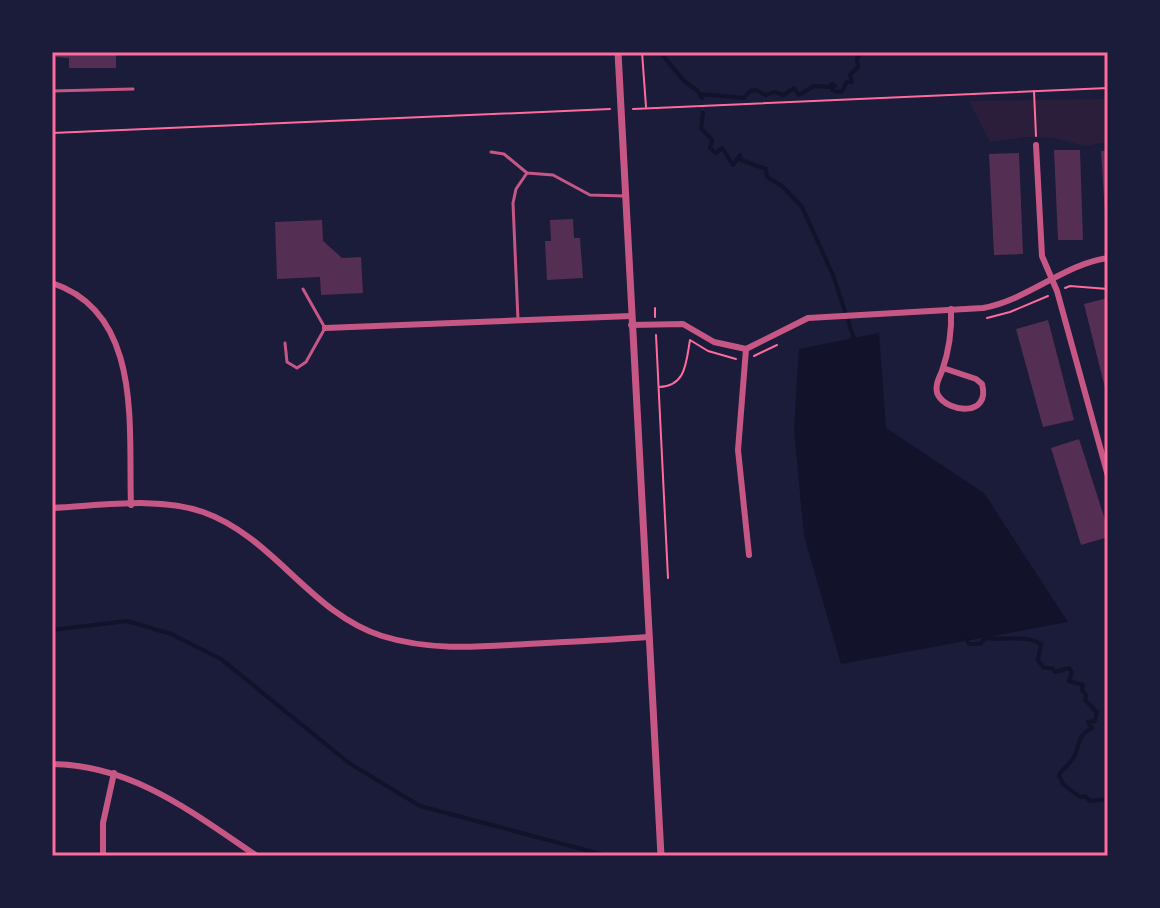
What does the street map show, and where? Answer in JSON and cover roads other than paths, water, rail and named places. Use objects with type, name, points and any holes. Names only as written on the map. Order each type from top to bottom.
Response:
[{"type":"street","points":[[618,52],[661,856]]},
{"type":"street","points":[[1036,145],[1041,248],[1104,448],[1108,476]]},
{"type":"street","points":[[325,328],[518,320],[631,320],[683,324],[714,342],[746,349],[794,323],[822,316],[1003,304],[1085,264],[1108,258]]},
{"type":"street","points":[[52,283],[87,303],[105,324],[119,348],[126,381],[131,505]]},
{"type":"street","points":[[943,368],[982,384],[984,396],[981,403],[974,408],[961,408],[940,398],[937,388],[950,339],[951,309]]},
{"type":"street","points":[[746,349],[738,450],[749,555]]},
{"type":"street","points":[[52,508],[182,507],[224,522],[261,547],[341,616],[380,636],[406,643],[452,648],[649,637]]},
{"type":"street","points":[[52,764],[114,773],[158,791],[257,856]]},
{"type":"street","points":[[103,856],[103,823],[114,773]]},
{"type":"lane","points":[[52,91],[133,89]]},
{"type":"lane","points":[[491,152],[504,154],[527,173],[553,175],[590,195],[625,196]]},
{"type":"lane","points":[[518,320],[513,203],[516,189],[527,173]]},
{"type":"lane","points":[[285,343],[287,362],[297,368],[306,362],[325,328],[303,289]]},
{"type":"waterway","points":[[660,52],[702,98]]},
{"type":"waterway","points":[[700,94],[744,98],[750,91],[784,95],[794,88],[799,95],[814,86],[829,87],[832,84],[835,86],[832,90],[842,91],[847,82],[852,82],[850,75],[858,67],[857,59],[861,52]]},
{"type":"waterway","points":[[703,113],[701,128],[712,140],[710,148],[716,153],[722,148],[733,165],[740,155],[741,160],[766,169],[767,177],[782,186],[802,207],[833,275],[855,342]]},
{"type":"waterway","points":[[52,630],[127,621],[171,634],[221,659],[349,763],[420,806],[608,856]]},
{"type":"waterway","points":[[965,636],[969,644],[980,644],[986,638],[1034,641],[1041,644],[1038,660],[1044,668],[1052,668],[1055,672],[1069,668],[1072,672],[1069,681],[1083,685],[1085,700],[1097,712],[1095,721],[1088,722],[1092,728],[1083,735],[1075,756],[1059,775],[1063,784],[1080,797],[1085,796],[1090,801],[1108,799]]}]
